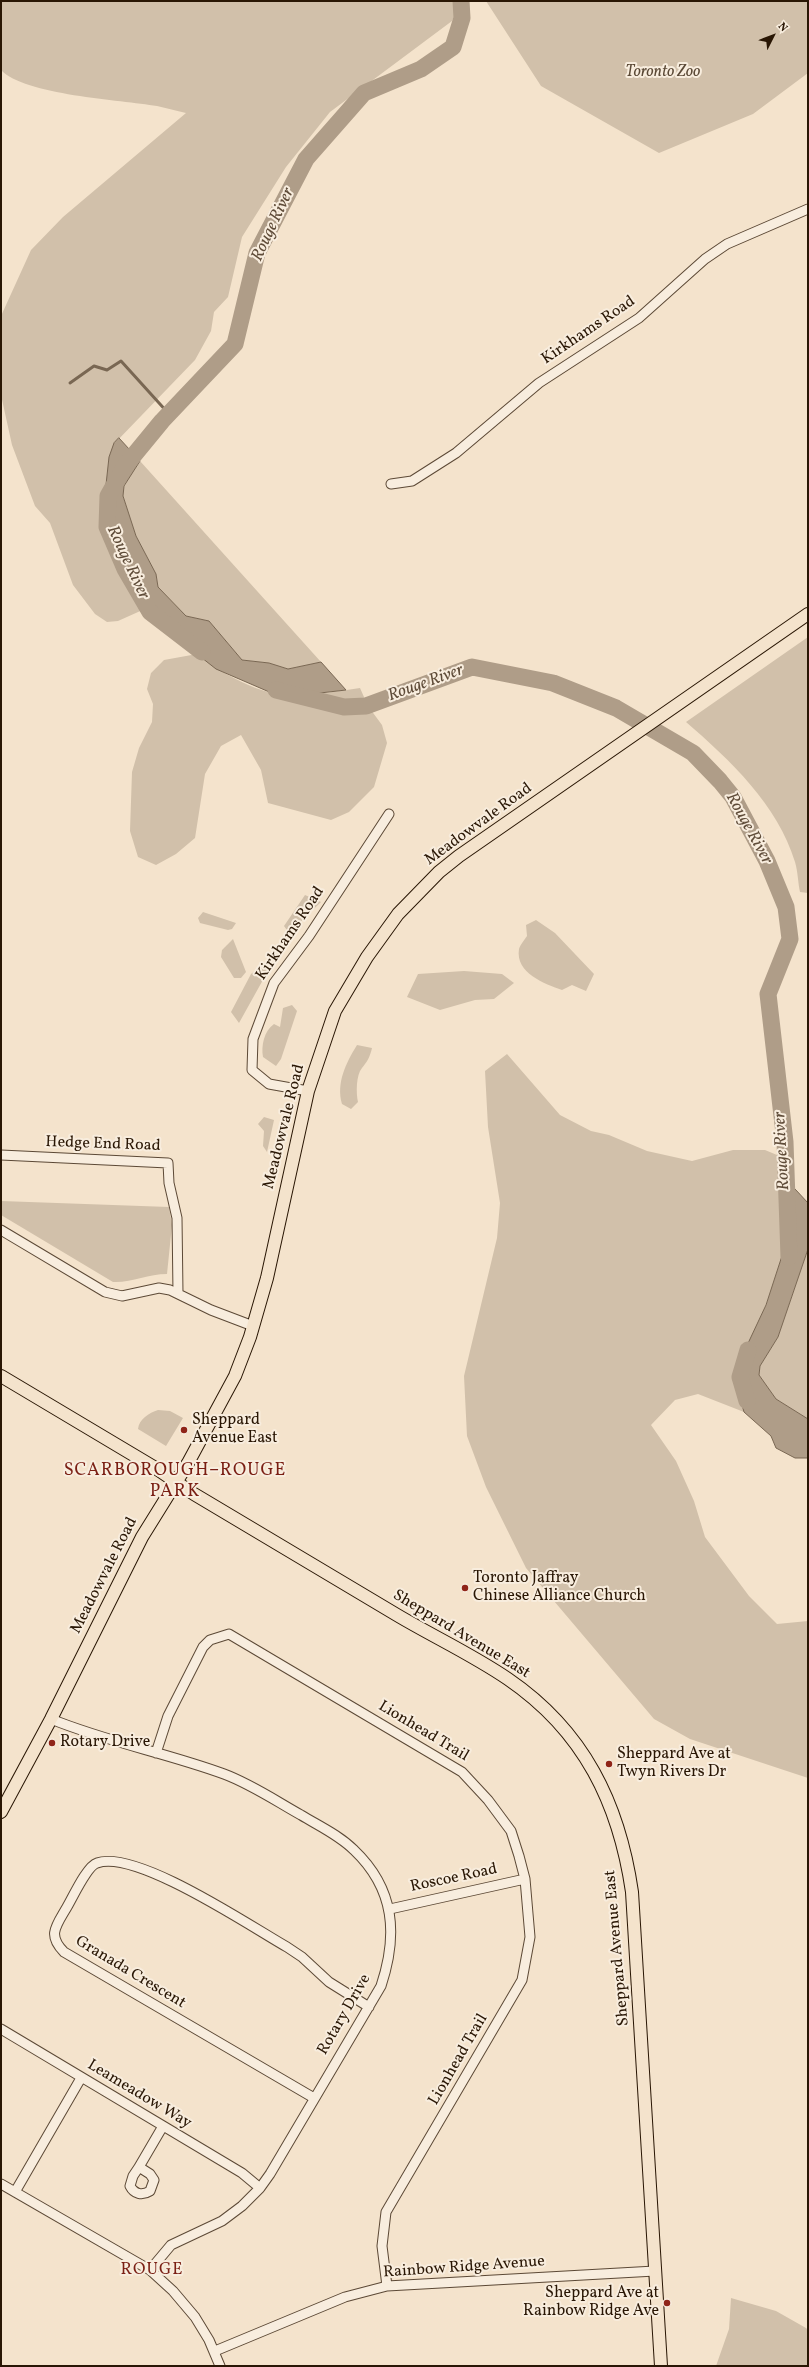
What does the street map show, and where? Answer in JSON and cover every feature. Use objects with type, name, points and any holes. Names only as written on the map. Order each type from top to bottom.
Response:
[{"type":"main road","name":"Meadowvale Road","points":[[1,1812],[51,1719],[127,1567],[235,1376],[253,1326],[267,1278],[308,1092],[335,1011],[367,957],[398,914],[439,872],[459,856],[738,664],[808,614]]},
{"type":"main road","points":[[792,626],[808,620]]},
{"type":"main road","name":"Sheppard Avenue East","points":[[1,1376],[175,1482],[506,1678],[553,1716],[567,1732],[596,1775],[609,1800],[621,1838],[632,1892],[661,2366]]},
{"type":"street","name":"Kirkhams Road","points":[[392,484],[412,481],[456,453],[539,383],[639,318],[705,259],[727,244],[808,209]]},
{"type":"street","name":"Kirkhams Road","points":[[308,1092],[277,1086],[263,1079],[252,1070],[253,1039],[274,983],[309,936],[389,814]]},
{"type":"street","name":"Hedge End Road","points":[[1,1155],[168,1162],[169,1183],[177,1218],[178,1293]]},
{"type":"street","points":[[1,1230],[105,1292],[122,1296],[159,1288],[178,1293],[212,1310],[253,1326]]},
{"type":"street","name":"Lionhead Trail","points":[[156,1753],[168,1716],[203,1647],[210,1640],[229,1634],[462,1772],[488,1800],[511,1831],[525,1879],[530,1937],[522,1980],[386,2212],[382,2246],[387,2286]]},
{"type":"street","name":"Rotary Drive","points":[[51,1719],[110,1740],[225,1774],[334,1834],[354,1850],[372,1870],[382,1888],[390,1909],[392,1937],[389,1963],[381,1986],[270,2174],[260,2188],[242,2206],[222,2221],[171,2244],[150,2270]]},
{"type":"street","name":"Granada Crescent","points":[[314,2098],[64,1952],[56,1944],[54,1930],[84,1878],[96,1863],[109,1860],[141,1868],[173,1881],[287,1947],[302,1957],[329,1982],[369,2007]]},
{"type":"street","name":"Roscoe Road","points":[[390,1909],[525,1879]]},
{"type":"street","name":"Leameadow Way","points":[[1,2029],[242,2173],[260,2188]]},
{"type":"street","points":[[15,2192],[81,2078]]},
{"type":"street","points":[[139,2167],[163,2126]]},
{"type":"street","points":[[1,2184],[150,2270],[174,2291],[195,2316],[215,2352],[220,2366]]},
{"type":"street","name":"Rainbow Ridge Avenue","points":[[215,2352],[345,2298],[387,2286],[655,2271]]},
{"type":"green space","points":[[1,1],[462,1],[452,21],[330,112],[286,167],[242,237],[228,297],[214,312],[211,331],[195,360],[114,444],[140,600],[147,608],[118,621],[107,622],[95,614],[73,585],[50,523],[35,506],[12,445],[1,395],[1,316],[31,250],[63,217],[186,113],[157,106],[98,99],[51,91],[13,78],[1,70]]},
{"type":"green space","name":"Toronto Zoo","points":[[486,1],[808,1],[808,73],[753,114],[659,153],[541,86]]},
{"type":"green space","points":[[140,461],[321,662],[288,669],[269,663],[242,660],[209,621],[186,616],[158,587],[156,574],[136,536],[123,496],[124,486]]},
{"type":"green space","points":[[808,637],[808,893],[800,892],[795,862],[787,841],[777,821],[765,803],[735,768],[686,722]]},
{"type":"green space","points":[[197,654],[230,676],[270,693],[295,696],[360,688],[368,706],[382,725],[387,743],[374,787],[349,812],[331,820],[268,803],[261,770],[241,735],[221,746],[205,774],[195,838],[176,854],[156,865],[138,857],[130,831],[132,772],[139,748],[152,722],[153,704],[147,689],[151,673],[164,660]]},
{"type":"green space","points":[[305,895],[321,902],[289,933],[284,926]]},
{"type":"green space","points":[[203,912],[236,923],[232,929],[228,930],[200,923],[198,918]]},
{"type":"green space","points":[[536,920],[555,933],[594,974],[586,991],[572,985],[562,990],[540,981],[526,971],[519,957],[519,949],[527,936],[526,925]]},
{"type":"green space","points":[[233,939],[246,972],[241,978],[234,978],[221,957],[222,950]]},
{"type":"green space","points":[[261,966],[269,969],[239,1023],[231,1012],[251,974]]},
{"type":"green space","points":[[464,971],[502,974],[514,983],[494,999],[475,1000],[440,1010],[407,997],[418,974]]},
{"type":"green space","points":[[292,1005],[297,1011],[281,1059],[276,1066],[263,1057],[262,1048],[264,1039],[274,1024],[280,1027],[283,1008]]},
{"type":"green space","points":[[357,1045],[372,1048],[368,1059],[360,1071],[357,1089],[358,1102],[351,1109],[342,1104],[340,1088],[343,1073]]},
{"type":"green space","points":[[507,1054],[560,1115],[591,1131],[609,1135],[647,1151],[692,1161],[733,1150],[765,1150],[777,1155],[794,1211],[794,1219],[770,1293],[744,1356],[740,1381],[744,1412],[698,1394],[675,1400],[651,1425],[676,1461],[694,1501],[705,1537],[749,1596],[777,1624],[808,1621],[808,1778],[690,1739],[654,1719],[526,1568],[486,1487],[467,1436],[464,1376],[497,1238],[500,1203],[488,1127],[485,1071]]},
{"type":"green space","points":[[264,1117],[274,1120],[267,1152],[263,1146],[264,1131],[258,1124]]},
{"type":"green space","points":[[1,1201],[169,1207],[172,1225],[167,1274],[113,1282],[1,1215]]},
{"type":"green space","points":[[808,1249],[808,1419],[776,1399],[759,1375],[760,1366],[778,1337]]},
{"type":"green space","points":[[158,1410],[170,1411],[183,1418],[166,1446],[138,1429],[140,1422],[145,1417]]},
{"type":"green space","points":[[731,2298],[776,2311],[806,2328],[808,2330],[808,2366],[716,2366],[729,2329]]},
{"type":"water","name":"Rouge River","points":[[119,438],[140,461],[124,486],[123,496],[136,536],[156,574],[158,587],[186,616],[209,621],[242,660],[269,663],[288,669],[321,662],[346,690],[294,696],[274,694],[216,669],[197,654],[175,629],[140,600],[125,572],[105,494],[109,457],[114,443]]},
{"type":"water","points":[[783,1176],[808,1203],[808,1249],[778,1337],[760,1366],[759,1375],[776,1399],[808,1419],[808,1458],[795,1458],[776,1448],[771,1436],[744,1412],[739,1394],[743,1354],[766,1305],[794,1219],[794,1211]]},
{"type":"waterway","name":"Rouge River","points":[[202,652],[150,612],[125,569],[107,527],[108,496],[125,466],[162,421],[235,344],[257,253],[306,159],[364,93],[421,69],[453,47],[462,18],[461,1]]},
{"type":"waterway","points":[[70,383],[94,366],[107,370],[121,361],[169,414]]},
{"type":"waterway","name":"Rouge River","points":[[276,690],[344,707],[366,706],[472,667],[553,683],[616,708],[693,753],[720,781],[733,797],[767,861],[786,907],[790,939],[768,994],[785,1142],[789,1257]]},
{"type":"waterway","name":"Rouge River","points":[[747,1401],[740,1377],[748,1350]]},
{"type":"place","name":"Sheppard Avenue East","points":[[184,1430]]},
{"type":"place","name":"Toronto Jaffray Chinese Alliance Church","points":[[465,1588]]},
{"type":"place","name":"Rotary Drive","points":[[52,1743]]},
{"type":"place","name":"Sheppard Ave at Twyn Rivers Dr","points":[[609,1764]]},
{"type":"place","name":"Sheppard Ave at Rainbow Ridge Ave","points":[[667,2303]]},
{"type":"district","name":"SCARBOROUGH–ROUGE PARK","points":[[175,1482]]},
{"type":"district","name":"ROUGE","points":[[152,2271]]}]
